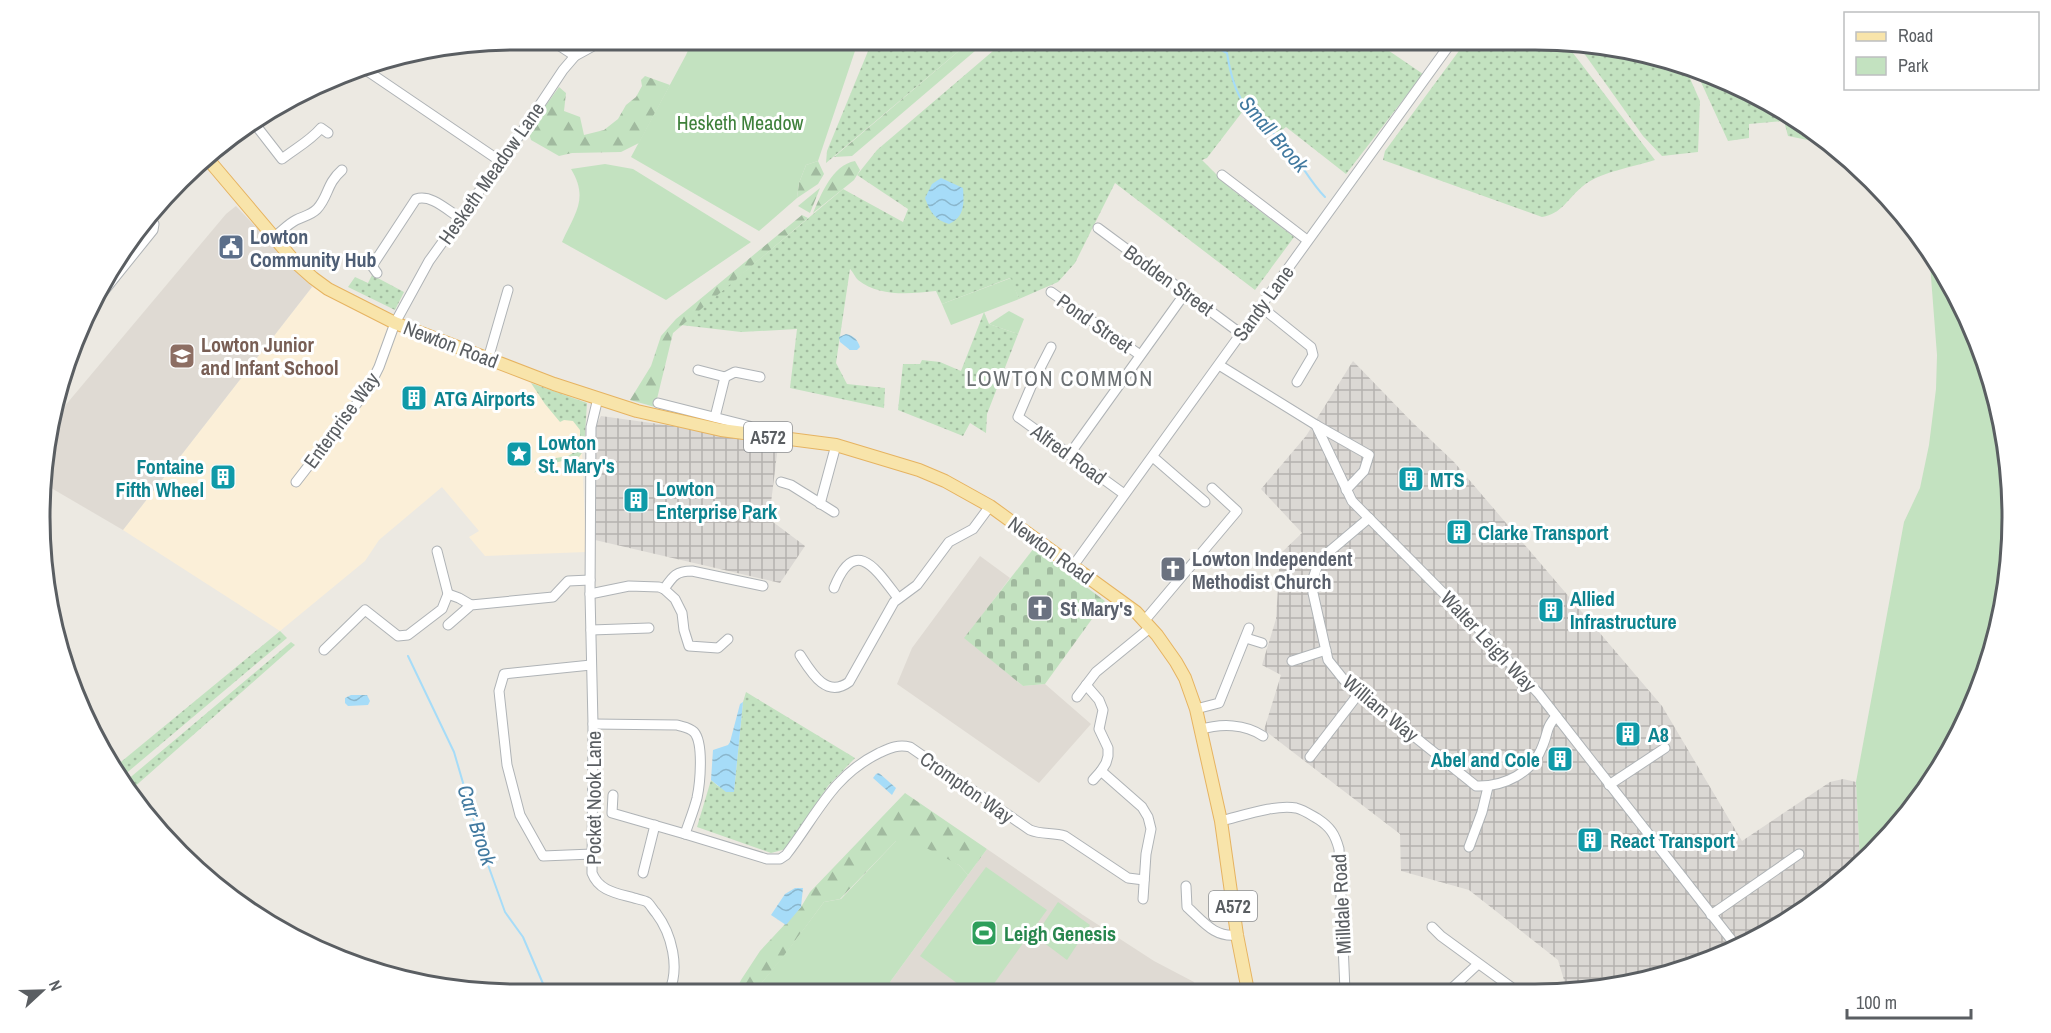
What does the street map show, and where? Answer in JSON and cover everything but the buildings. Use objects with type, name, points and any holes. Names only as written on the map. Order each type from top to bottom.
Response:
[{"type":"main road","name":"Newton Road","points":[[211,163],[295,262],[328,289],[395,323],[598,398],[672,420],[751,435],[836,445],[919,470],[945,481],[990,506],[1148,623],[1185,678],[1196,710],[1221,821],[1237,935],[1247,984]]},
{"type":"street","points":[[566,50],[575,56]]},
{"type":"street","name":"Hesketh Meadow Lane","points":[[395,323],[429,261],[563,70],[575,56],[586,50]]},
{"type":"street","name":"Sandy Lane","points":[[1073,566],[1446,50]]},
{"type":"street","points":[[370,73],[501,161]]},
{"type":"street","points":[[258,128],[282,159],[297,147],[311,140],[321,128],[328,134]]},
{"type":"street","points":[[274,237],[296,220],[318,208],[333,178],[342,170]]},
{"type":"street","points":[[1222,175],[1307,240]]},
{"type":"street","points":[[372,268],[416,199],[423,196],[430,199],[460,218]]},
{"type":"street","points":[[117,274],[153,230],[153,223]]},
{"type":"street","name":"Bodden Street","points":[[1098,228],[1240,333]]},
{"type":"street","points":[[488,359],[508,290]]},
{"type":"street","name":"Pond Street","points":[[1051,292],[1140,355]]},
{"type":"street","points":[[1069,455],[1186,292]]},
{"type":"street","points":[[1260,306],[1311,346],[1313,355],[1297,382]]},
{"type":"street","name":"Enterprise Way","points":[[296,482],[368,389],[379,367],[395,323]]},
{"type":"street","name":"Alfred Road","points":[[1051,347],[1018,417],[1124,494]]},
{"type":"street","points":[[1219,365],[1369,455],[1364,471],[1346,490]]},
{"type":"street","points":[[698,370],[725,377],[735,372],[760,377]]},
{"type":"street","points":[[715,417],[725,377]]},
{"type":"street","name":"Pocket Nook Lane","points":[[598,398],[591,427],[592,873],[596,884],[607,890],[647,902],[662,921],[672,945],[672,984]]},
{"type":"street","name":"Newton Road","points":[[658,403],[749,426],[751,435]]},
{"type":"street","name":"Walter Leigh Way","points":[[1316,425],[1352,501],[1472,622],[1539,694],[1731,940]]},
{"type":"street","points":[[820,504],[836,445]]},
{"type":"street","points":[[1153,457],[1205,502]]},
{"type":"street","points":[[781,482],[791,485],[834,512]]},
{"type":"street","points":[[1077,697],[1096,672],[1148,623],[1237,512],[1212,488]]},
{"type":"street","points":[[800,655],[813,675],[824,685],[840,687],[852,678],[884,618],[898,598],[917,585],[949,542],[973,529],[990,506]]},
{"type":"street","name":"William Way","points":[[1370,518],[1324,556],[1312,581],[1328,660],[1344,680],[1476,786],[1488,786]]},
{"type":"street","points":[[364,610],[398,636],[408,635],[442,609],[448,594],[437,551]]},
{"type":"street","points":[[834,588],[844,566],[851,561],[859,561],[873,567],[898,598]]},
{"type":"street","points":[[664,589],[675,574],[682,571],[692,571],[763,586]]},
{"type":"street","points":[[448,625],[471,605],[553,597],[568,581],[590,580]]},
{"type":"street","points":[[739,593],[741,582]]},
{"type":"street","points":[[590,594],[629,586],[660,586],[675,599],[682,613],[689,646],[717,648],[728,639]]},
{"type":"street","points":[[448,594],[471,605]]},
{"type":"street","points":[[324,650],[372,602]]},
{"type":"street","points":[[591,630],[650,628]]},
{"type":"street","points":[[1196,710],[1219,703],[1249,628]]},
{"type":"street","points":[[1246,638],[1262,643]]},
{"type":"street","points":[[716,658],[717,648]]},
{"type":"street","points":[[1292,661],[1326,650]]},
{"type":"street","points":[[591,665],[504,674],[499,692],[510,775],[520,814],[543,856],[592,854]]},
{"type":"street","points":[[1086,685],[1099,700],[1103,710],[1099,729],[1108,748],[1106,764],[1093,780]]},
{"type":"street","points":[[840,687],[845,697]]},
{"type":"street","points":[[1310,757],[1360,692]]},
{"type":"street","points":[[1469,847],[1482,812],[1488,786],[1513,779],[1531,765],[1543,746],[1546,728],[1556,716]]},
{"type":"street","points":[[593,724],[677,725],[694,732],[700,744],[697,798],[685,834]]},
{"type":"street","points":[[1200,730],[1242,726],[1263,736]]},
{"type":"street","name":"Crompton Way","points":[[613,795],[612,813],[767,859],[780,859],[791,849],[836,784],[867,759],[891,747],[904,746],[910,747],[1030,830],[1065,836],[1128,878],[1144,880]]},
{"type":"street","points":[[1609,785],[1665,748]]},
{"type":"street","points":[[1101,771],[1142,807],[1149,817],[1150,829],[1143,899]]},
{"type":"street","name":"Milldale Road","points":[[1221,821],[1276,809],[1295,808],[1307,812],[1327,825],[1335,835],[1339,849],[1345,984]]},
{"type":"street","points":[[643,873],[655,825]]},
{"type":"street","points":[[1711,915],[1798,854]]},
{"type":"street","points":[[1186,886],[1187,907],[1218,934],[1237,935]]},
{"type":"street","points":[[1432,927],[1506,984]]},
{"type":"street","points":[[1456,984],[1478,964]]},
{"type":"shaded area","name":"Lowton Junior and Infant School","points":[[236,206],[312,287],[123,530],[50,487],[62,410],[226,214]]},
{"type":"shaded area","points":[[312,287],[531,383],[581,423],[586,552],[485,556],[469,537],[479,531],[442,487],[379,540],[365,561],[280,631],[123,530]]},
{"type":"shaded area","points":[[1353,361],[1454,462],[1662,706],[1742,841],[1830,782],[1843,779],[1856,782],[1860,852],[1794,905],[1768,921],[1713,948],[1685,959],[1626,975],[1565,983],[1558,960],[1469,890],[1401,871],[1400,834],[1264,730],[1281,675],[1262,665],[1276,619],[1280,554],[1302,533],[1261,489],[1306,436]]},
{"type":"shaded area","points":[[601,416],[709,431],[778,446],[769,519],[805,546],[780,583],[595,540],[595,427]]},
{"type":"shaded area","points":[[980,556],[1010,578],[965,638],[1023,686],[1045,684],[1091,724],[1039,783],[897,684],[912,648]]},
{"type":"shaded area","points":[[987,849],[1083,915],[1194,984],[893,984],[890,982]]},
{"type":"green space","name":"Hesketh Meadow","points":[[688,50],[855,50],[818,161],[806,165],[799,183],[797,198],[759,231],[631,157]]},
{"type":"green space","points":[[868,50],[960,50],[826,163],[827,151]]},
{"type":"green space","points":[[960,50],[976,50],[852,156],[834,157]]},
{"type":"green space","points":[[994,50],[1388,50],[1423,74],[1346,174],[1286,127],[1278,133],[1246,107],[1207,158],[1202,160],[1230,188],[1294,237],[1255,290],[1115,183],[1075,263],[1058,282],[1019,299],[1010,278],[942,304],[936,291],[885,292],[858,280],[850,269],[836,363],[847,384],[885,388],[884,408],[790,388],[797,329],[741,332],[681,325],[843,189],[903,222],[908,209],[857,175],[877,150]]},
{"type":"green space","points":[[1460,50],[1565,50],[1571,51],[1655,160],[1607,173],[1590,181],[1555,213],[1542,217],[1383,160],[1385,151]]},
{"type":"green space","points":[[1583,52],[1626,58],[1689,75],[1700,101],[1698,152],[1662,156],[1643,136]]},
{"type":"green space","points":[[645,76],[670,85],[639,143],[621,152],[572,153],[559,156],[531,140],[528,130],[559,87],[566,93],[564,111],[580,117],[584,135],[604,130],[618,119],[626,105],[636,97],[642,86],[641,80]]},
{"type":"green space","points":[[1700,80],[1741,98],[1783,121],[1749,124],[1749,138],[1728,141]]},
{"type":"green space","points":[[1784,122],[1812,141],[1788,136]]},
{"type":"green space","points":[[818,161],[824,174],[818,184],[797,198],[799,183],[806,165]]},
{"type":"green space","points":[[855,161],[860,170],[854,180],[813,213],[834,174],[840,168]]},
{"type":"green space","points":[[605,164],[633,169],[751,242],[666,300],[562,242],[575,214],[579,198],[579,189],[571,169]]},
{"type":"green space","points":[[820,188],[810,213],[798,206]]},
{"type":"green space","points":[[802,215],[808,218],[673,333],[655,407],[630,400],[651,366],[661,336],[676,319]]},
{"type":"green space","points":[[1930,269],[1966,338],[1977,366],[1993,425],[2001,486],[2002,516],[1998,577],[1993,608],[1977,667],[1953,723],[1923,776],[1905,801],[1860,852],[1856,782],[1904,522],[1920,488],[1929,445],[1936,389],[1937,355]]},
{"type":"green space","points":[[372,275],[404,292],[395,310],[348,287],[355,277],[368,283]]},
{"type":"green space","points":[[1011,278],[1019,299],[951,325],[942,304]]},
{"type":"green space","points":[[1009,311],[1024,319],[1018,334],[989,324]]},
{"type":"green space","points":[[984,312],[989,324],[1018,334],[987,414],[986,433],[970,423],[963,436],[898,410],[903,364],[920,364],[922,360],[940,362],[961,371]]},
{"type":"green space","points":[[531,383],[587,403],[584,450],[579,457],[546,465],[534,473],[542,464],[568,456],[576,451],[580,440],[580,430],[573,421],[560,422]]},
{"type":"green space","points":[[1034,548],[1105,601],[1045,684],[1023,686],[964,638]]},
{"type":"green space","points":[[280,631],[287,638],[126,773],[120,763]]},
{"type":"green space","points":[[291,642],[295,645],[135,786],[129,778]]},
{"type":"green space","points":[[746,692],[855,758],[828,786],[786,849],[771,853],[697,827],[711,780],[718,786],[734,791]]},
{"type":"green space","points":[[905,793],[987,849],[968,875],[959,865],[896,841],[840,899],[824,902],[761,984],[739,984],[760,951],[801,907],[810,892]]},
{"type":"green space","points":[[909,839],[959,865],[968,875],[890,982],[893,984],[761,984],[824,902],[841,899],[896,841]]},
{"type":"green space","name":"Leigh Genesis","points":[[986,867],[1047,910],[994,984],[958,984],[920,956]]},
{"type":"green space","points":[[1058,902],[1090,925],[1067,960],[1035,936]]},
{"type":"water","points":[[941,178],[963,188],[961,213],[949,224],[934,215],[925,198],[932,184]]},
{"type":"water","points":[[846,334],[856,340],[860,347],[857,350],[850,350],[840,342],[839,337]]},
{"type":"water","points":[[351,695],[367,695],[370,701],[368,705],[348,706],[345,698]]},
{"type":"water","points":[[743,702],[734,792],[726,792],[711,780],[713,750],[728,745],[730,742],[740,704]]},
{"type":"water","points":[[879,773],[896,788],[892,795],[873,778]]},
{"type":"water","points":[[795,888],[803,888],[801,907],[786,925],[771,915],[785,894]]},
{"type":"waterway","name":"Small Brook","points":[[1221,50],[1227,53],[1233,81],[1245,106],[1257,120],[1286,145],[1325,197]]},
{"type":"waterway","name":"Carr Brook","points":[[408,656],[454,752],[483,851],[505,912],[523,937],[543,984]]},
{"type":"place","name":"Lowton Community Hub","points":[[231,247]]},
{"type":"place","name":"Lowton Junior and Infant School","points":[[182,356]]},
{"type":"place","name":"ATG Airports","points":[[414,398]]},
{"type":"place","name":"Lowton St. Mary's","points":[[519,454]]},
{"type":"place","name":"Fontaine Fifth Wheel","points":[[223,477]]},
{"type":"place","name":"MTS","points":[[1411,479]]},
{"type":"place","name":"Lowton Enterprise Park","points":[[636,500]]},
{"type":"place","name":"Clarke Transport","points":[[1459,532]]},
{"type":"place","name":"Lowton Independent Methodist Church","points":[[1173,569]]},
{"type":"place","name":"St Mary's","points":[[1040,608]]},
{"type":"place","name":"Allied Infrastructure","points":[[1551,610]]},
{"type":"place","name":"A8","points":[[1628,734]]},
{"type":"place","name":"Abel and Cole","points":[[1560,759]]},
{"type":"place","name":"React Transport","points":[[1590,840]]},
{"type":"place","name":"Leigh Genesis","points":[[984,933]]},
{"type":"district","name":"LOWTON COMMON","points":[[1060,378]]}]
